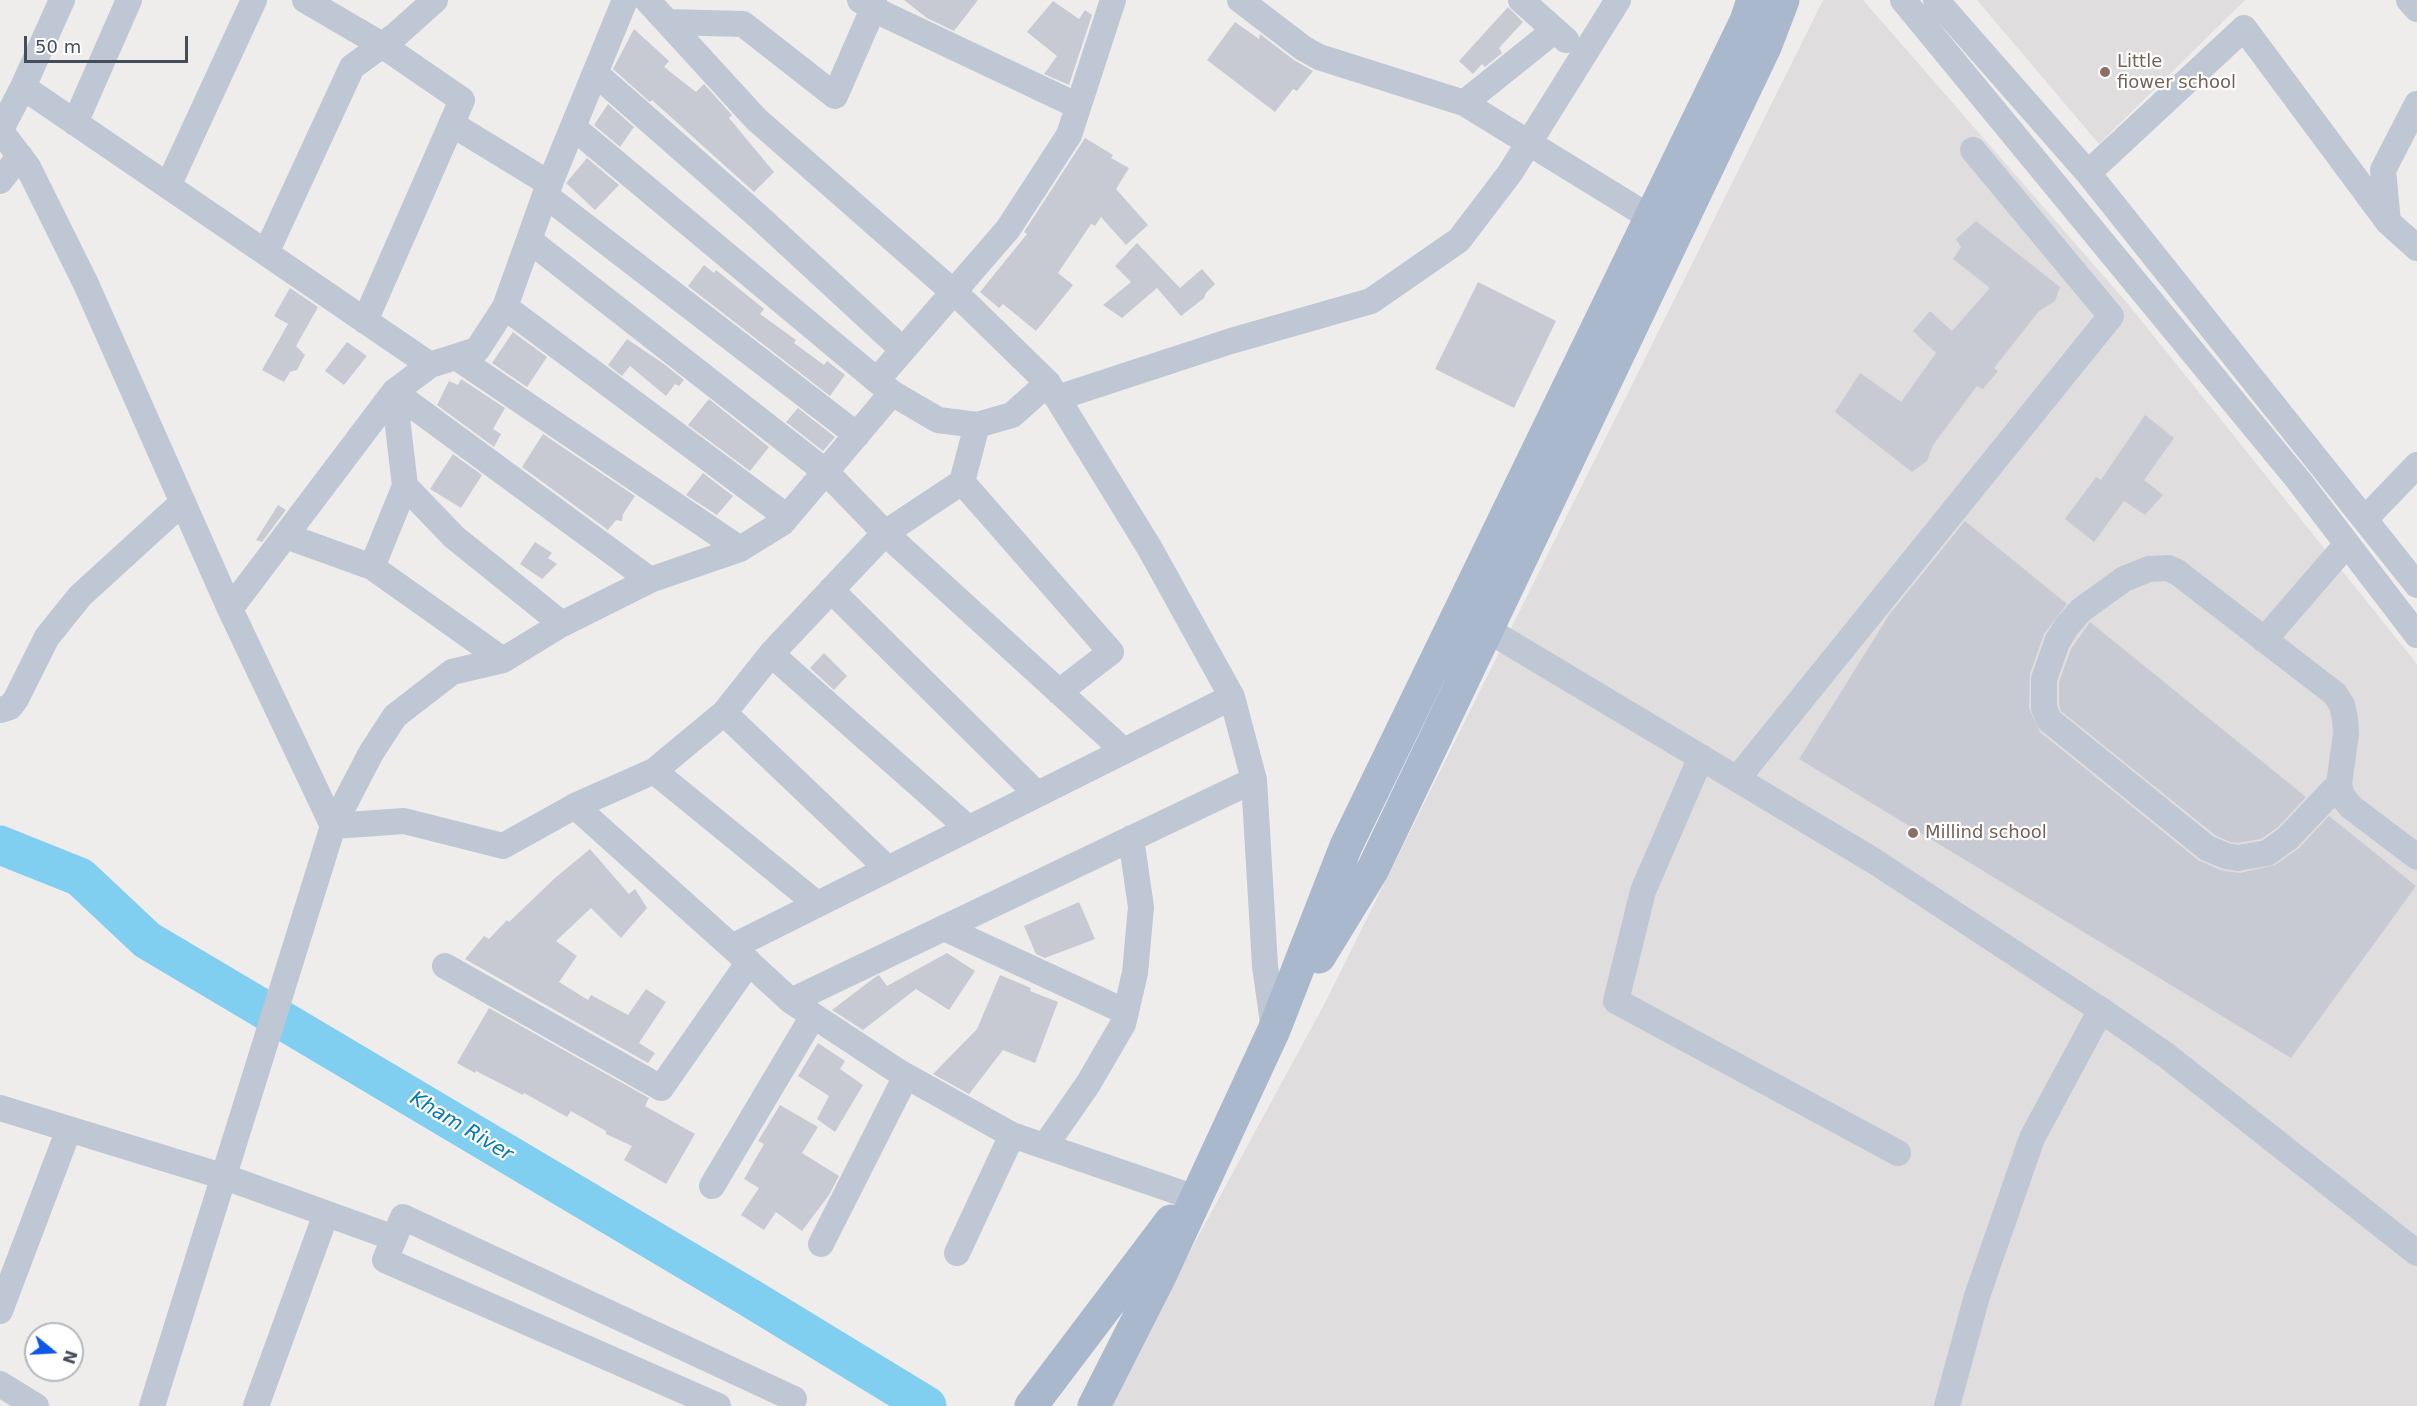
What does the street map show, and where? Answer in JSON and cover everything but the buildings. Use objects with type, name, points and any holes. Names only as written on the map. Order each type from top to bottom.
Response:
[{"type":"main road","points":[[1094,1406],[1160,1276],[1274,1029],[1346,846],[1746,21],[1754,0]]},
{"type":"main road","points":[[1274,1029],[1373,868],[1765,47],[1783,0]]},
{"type":"main road","points":[[1032,1406],[1211,1166]]},
{"type":"street","points":[[62,0],[23,87],[0,130],[28,167],[86,284],[230,609],[333,826]]},
{"type":"street","points":[[75,123],[129,0]]},
{"type":"street","points":[[168,186],[254,0]]},
{"type":"street","points":[[305,0],[382,45],[462,100],[365,321]]},
{"type":"street","points":[[266,253],[352,67],[435,0]]},
{"type":"street","points":[[230,609],[394,392],[430,365],[477,350],[505,307],[548,189],[625,0]]},
{"type":"street","points":[[647,0],[756,119],[953,291],[1052,390],[1149,547],[1232,697],[1254,780],[1265,966],[1274,1029]]},
{"type":"street","points":[[152,1406],[304,926],[333,826],[371,753],[395,716],[452,672],[503,660],[561,624],[650,580],[740,549],[782,523],[857,435],[903,350],[1008,229],[1069,135],[1113,0]]},
{"type":"street","points":[[1240,0],[1303,48],[1319,57],[1464,103],[1650,218]]},
{"type":"street","points":[[1521,0],[1582,54]]},
{"type":"street","points":[[573,127],[885,387],[938,420],[977,425],[1012,415],[1052,390],[1371,300],[1460,240],[1510,173],[1582,54],[1618,0]]},
{"type":"street","points":[[1903,0],[2299,481],[2417,635]]},
{"type":"street","points":[[1936,0],[2088,173],[2417,585]]},
{"type":"street","points":[[2409,0],[2417,9]]},
{"type":"street","points":[[667,22],[743,24],[835,96],[869,3],[1078,106]]},
{"type":"street","points":[[2088,173],[2244,28],[2388,222],[2417,248]]},
{"type":"street","points":[[1464,103],[1555,30]]},
{"type":"street","points":[[595,73],[759,217],[903,350]]},
{"type":"street","points":[[23,87],[430,365]]},
{"type":"street","points":[[2388,222],[2383,170],[2417,104]]},
{"type":"street","points":[[452,124],[548,189],[857,435]]},
{"type":"street","points":[[1737,779],[2111,316],[1973,150]]},
{"type":"street","points":[[0,181],[20,156]]},
{"type":"street","points":[[529,240],[826,472],[885,533],[1124,751]]},
{"type":"street","points":[[505,307],[787,517]]},
{"type":"street","points":[[456,357],[740,549]]},
{"type":"street","points":[[372,567],[405,486],[394,392]]},
{"type":"street","points":[[394,392],[650,580]]},
{"type":"street","points":[[333,826],[404,821],[503,846],[575,806],[654,771],[724,713],[771,654],[885,533],[963,482],[977,425]]},
{"type":"street","points":[[2366,519],[2417,465]]},
{"type":"street","points":[[963,482],[1111,652],[1059,692]]},
{"type":"street","points":[[405,486],[454,537],[561,624]]},
{"type":"street","points":[[0,710],[10,706],[16,699],[47,637],[80,596],[183,502]]},
{"type":"street","points":[[286,536],[372,567],[503,660]]},
{"type":"street","points":[[2264,640],[2347,543]]},
{"type":"street","points":[[2339,784],[2288,838],[2267,853],[2238,858],[2207,848],[2049,720],[2044,708],[2044,679],[2057,642],[2081,610],[2124,579],[2149,569],[2168,568],[2177,572],[2326,687],[2342,705],[2346,734],[2339,784],[2342,796],[2351,807],[2417,857]]},
{"type":"street","points":[[831,590],[1037,794]]},
{"type":"street","points":[[1460,613],[1874,861],[2101,1010],[2167,1056],[2417,1252]]},
{"type":"street","points":[[771,654],[969,828]]},
{"type":"street","points":[[445,966],[662,1088],[740,954],[817,904],[1232,697]]},
{"type":"street","points":[[724,713],[888,869]]},
{"type":"street","points":[[1701,757],[1643,891],[1616,1001],[1898,1153]]},
{"type":"street","points":[[654,771],[817,904]]},
{"type":"street","points":[[791,1001],[1254,780]]},
{"type":"street","points":[[575,806],[791,1001],[906,1076],[1012,1135],[1190,1196]]},
{"type":"street","points":[[1045,1146],[1088,1084],[1123,1024],[1135,973],[1141,907],[1131,838]]},
{"type":"street","points":[[945,928],[1126,1012]]},
{"type":"street","points":[[1947,1406],[1977,1296],[2032,1138],[2101,1010]]},
{"type":"street","points":[[712,1186],[813,1016]]},
{"type":"street","points":[[821,1244],[906,1076]]},
{"type":"street","points":[[0,1108],[225,1178],[394,1238]]},
{"type":"street","points":[[0,1311],[69,1130]]},
{"type":"street","points":[[957,1253],[1012,1135]]},
{"type":"street","points":[[256,1406],[326,1214]]},
{"type":"street","points":[[718,1406],[385,1260],[403,1217],[794,1399]]},
{"type":"street","points":[[0,1384],[36,1406]]},
{"type":"shaded area","name":"Millind school","points":[[1823,0],[1863,0],[2128,304],[2417,664],[2417,1406],[1106,1406],[1325,1003]]},
{"type":"shaded area","name":"Little fiower school","points":[[1977,0],[2245,0],[2099,144]]},
{"type":"waterway","name":"Kham River","points":[[0,845],[80,877],[147,940],[750,1298],[927,1406]]},
{"type":"place","name":"Little fiower school","points":[[2105,72]]},
{"type":"place","name":"Millind school","points":[[1913,833]]}]
